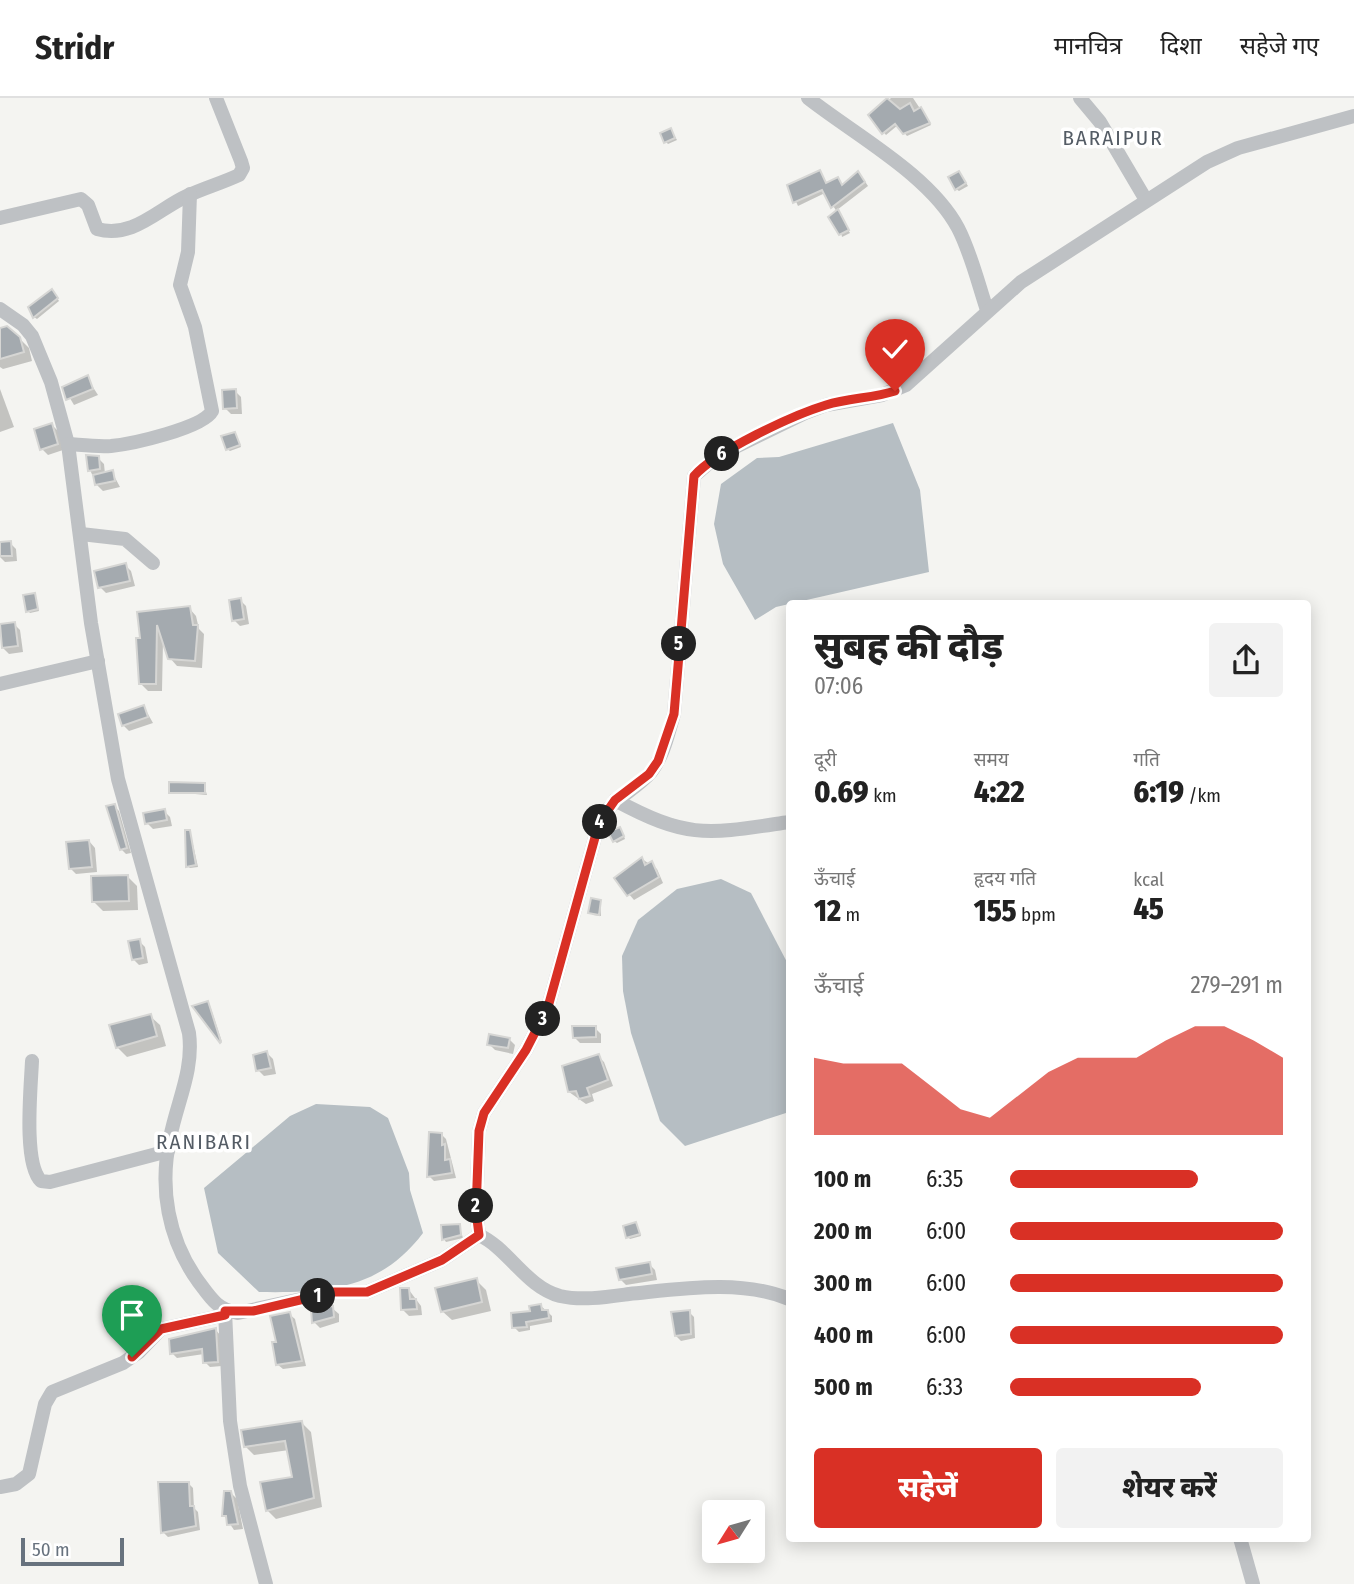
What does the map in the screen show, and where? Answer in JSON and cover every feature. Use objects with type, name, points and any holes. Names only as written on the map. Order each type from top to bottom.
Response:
[{"type":"street","points":[[0,218],[81,199],[88,205],[97,229],[111,231],[141,225],[190,194],[239,175],[243,168],[215,98]]},
{"type":"street","points":[[808,98],[881,150],[945,209],[959,230],[987,310]]},
{"type":"street","points":[[1080,98],[1100,122],[1146,200]]},
{"type":"street","points":[[786,1298],[758,1290],[689,1288],[598,1298],[558,1296],[539,1286],[479,1235],[476,1211],[479,1131],[484,1113],[526,1050],[548,1007],[599,823],[615,800],[649,774],[658,761],[674,714],[694,476],[717,456],[805,413],[826,405],[895,391],[906,385],[1021,282],[1146,200],[1238,148],[1354,116]]},
{"type":"street","points":[[68,444],[115,445],[195,425],[209,417],[212,411],[195,327],[180,285],[188,251],[190,194]]},
{"type":"street","points":[[0,309],[23,325],[32,336],[51,382],[68,444],[97,662],[117,779],[189,1033],[189,1071],[168,1152],[167,1201],[174,1238],[192,1272],[225,1313],[234,1447],[240,1486],[266,1584]]},
{"type":"street","points":[[80,534],[125,539],[153,564]]},
{"type":"street","points":[[0,684],[97,662]]},
{"type":"street","points":[[615,800],[654,821],[677,829],[704,832],[786,822]]},
{"type":"street","points":[[32,1061],[30,1126],[34,1169],[41,1181],[50,1182],[168,1152]]},
{"type":"street","points":[[0,1487],[16,1484],[29,1474],[45,1404],[52,1392],[123,1363],[166,1327],[334,1292],[367,1292],[442,1260],[479,1235]]},
{"type":"street","points":[[1241,1542],[1253,1584]]},
{"type":"shaded area","points":[[893,423],[920,490],[929,572],[807,600],[786,600],[786,605],[776,607],[755,620],[723,564],[714,524],[721,484],[757,458],[779,457]]},
{"type":"shaded area","points":[[721,879],[751,893],[786,960],[786,1113],[685,1146],[660,1121],[631,1033],[623,991],[622,956],[638,920],[677,889]]},
{"type":"shaded area","points":[[316,1104],[370,1107],[388,1118],[409,1173],[410,1190],[423,1233],[406,1252],[370,1277],[329,1289],[259,1292],[218,1253],[204,1188],[290,1116]]},
{"type":"building","points":[[887,98],[900,109],[910,103],[914,111],[921,107],[930,123],[903,134],[895,124],[882,134],[868,115]]},
{"type":"building","points":[[671,128],[675,138],[664,143],[660,133]]},
{"type":"building","points":[[820,170],[826,183],[838,177],[842,185],[858,171],[865,182],[831,208],[822,190],[793,203],[787,185]]},
{"type":"building","points":[[959,171],[966,183],[955,190],[948,177]]},
{"type":"building","points":[[838,209],[849,230],[839,235],[828,217]]},
{"type":"building","points":[[52,289],[58,298],[33,318],[28,307]]},
{"type":"building","points":[[7,326],[20,337],[24,352],[0,359],[0,328]]},
{"type":"building","points":[[88,375],[93,389],[66,400],[62,387]]},
{"type":"building","points":[[236,389],[237,408],[223,409],[222,390]]},
{"type":"building","points":[[52,423],[58,444],[40,450],[34,429]]},
{"type":"building","points":[[235,432],[240,445],[226,450],[221,436]]},
{"type":"building","points":[[86,455],[99,456],[100,469],[88,471]]},
{"type":"building","points":[[113,470],[115,481],[95,485],[93,475]]},
{"type":"building","points":[[11,541],[12,556],[0,556],[0,542]]},
{"type":"building","points":[[126,563],[130,581],[98,588],[94,571]]},
{"type":"building","points":[[35,593],[38,609],[26,612],[23,595]]},
{"type":"building","points":[[241,598],[244,619],[232,621],[229,600]]},
{"type":"building","points":[[190,606],[193,625],[198,625],[195,661],[168,659],[157,625],[156,684],[139,684],[136,638],[140,638],[137,612]]},
{"type":"building","points":[[15,622],[18,646],[2,648],[0,624]]},
{"type":"building","points":[[144,705],[148,717],[122,726],[118,714]]},
{"type":"building","points":[[169,782],[205,783],[205,793],[169,793]]},
{"type":"building","points":[[115,804],[127,848],[120,850],[106,806]]},
{"type":"building","points":[[165,809],[167,820],[145,824],[143,813]]},
{"type":"building","points":[[620,827],[624,836],[613,842],[608,832]]},
{"type":"building","points":[[185,830],[190,830],[196,865],[186,867]]},
{"type":"building","points":[[89,840],[92,867],[69,869],[66,842]]},
{"type":"building","points":[[642,857],[645,865],[652,861],[659,877],[627,896],[614,878]]},
{"type":"building","points":[[128,875],[129,901],[92,902],[91,876]]},
{"type":"building","points":[[591,898],[601,900],[599,915],[588,913]]},
{"type":"building","points":[[140,939],[143,958],[132,960],[128,941]]},
{"type":"building","points":[[208,1001],[221,1042],[220,1043],[192,1006]]},
{"type":"building","points":[[151,1014],[157,1036],[116,1048],[109,1025]]},
{"type":"building","points":[[572,1026],[596,1026],[596,1037],[573,1038]]},
{"type":"building","points":[[489,1034],[510,1038],[508,1048],[487,1045]]},
{"type":"building","points":[[267,1051],[271,1068],[256,1071],[253,1055]]},
{"type":"building","points":[[599,1054],[608,1080],[587,1088],[590,1096],[579,1099],[576,1091],[568,1092],[562,1066]]},
{"type":"building","points":[[429,1132],[442,1133],[445,1160],[450,1159],[452,1173],[427,1177]]},
{"type":"building","points":[[636,1222],[640,1234],[626,1238],[623,1226]]},
{"type":"building","points":[[460,1224],[461,1235],[442,1240],[441,1225]]},
{"type":"building","points":[[650,1262],[652,1274],[619,1280],[616,1268]]},
{"type":"building","points":[[477,1278],[482,1302],[441,1312],[435,1288]]},
{"type":"building","points":[[400,1288],[409,1288],[410,1299],[416,1299],[417,1309],[401,1310]]},
{"type":"building","points":[[541,1304],[542,1310],[548,1310],[549,1318],[526,1322],[527,1327],[512,1328],[511,1313],[530,1311],[529,1306]]},
{"type":"building","points":[[333,1306],[334,1317],[312,1323],[311,1309]]},
{"type":"building","points":[[690,1310],[691,1334],[675,1336],[671,1312]]},
{"type":"building","points":[[290,1312],[302,1361],[276,1365],[272,1342],[276,1342],[270,1316]]},
{"type":"building","points":[[216,1328],[218,1362],[203,1363],[202,1349],[170,1354],[169,1339]]},
{"type":"building","points":[[302,1421],[314,1498],[266,1511],[260,1482],[292,1477],[285,1441],[244,1447],[241,1430]]},
{"type":"building","points":[[158,1482],[189,1482],[190,1506],[194,1506],[196,1526],[161,1533]]},
{"type":"building","points":[[224,1491],[231,1491],[238,1524],[227,1525],[226,1516],[222,1516]]},
{"type":"district","name":"BARAIPUR","points":[[1113,138]]},
{"type":"district","name":"RANIBARI","points":[[204,1142]]},
{"type":"route","points":[[132,1357],[157,1332],[166,1327],[225,1315],[225,1311],[253,1311],[334,1292],[367,1292],[454,1254],[479,1235],[476,1211],[479,1131],[484,1113],[541,1025],[556,983],[599,823],[615,800],[649,774],[667,739],[674,714],[694,476],[717,456],[805,413],[826,405],[882,396],[895,391]]}]
